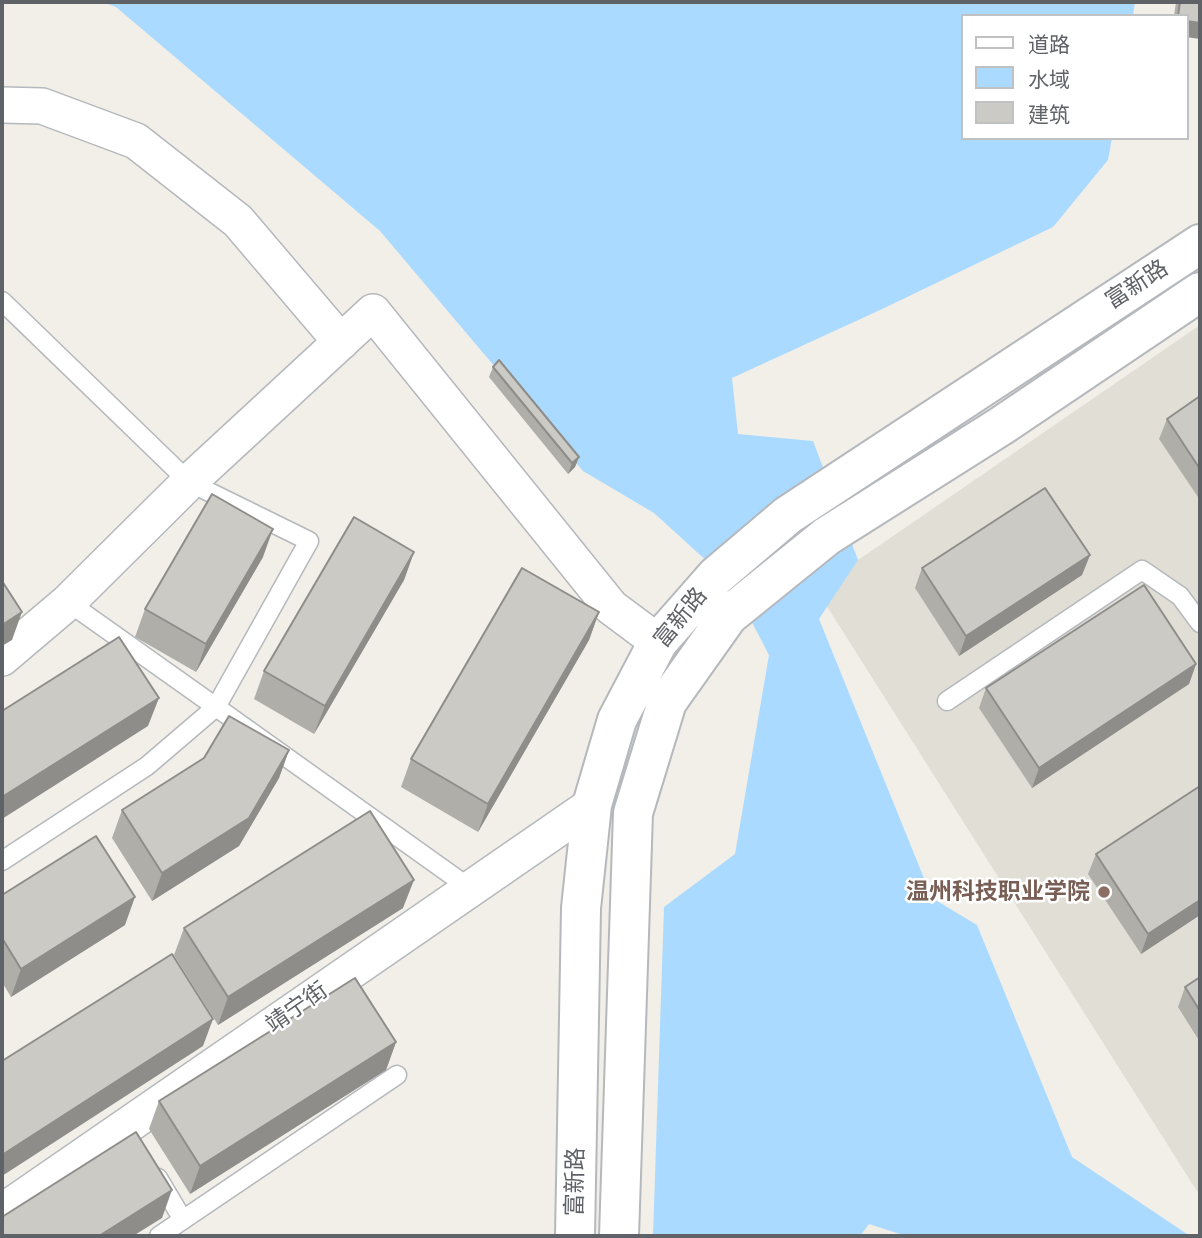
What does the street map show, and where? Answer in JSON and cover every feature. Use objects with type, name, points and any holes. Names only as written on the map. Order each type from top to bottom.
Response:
[{"type":"street","points":[[2,105],[42,106],[136,141],[238,221],[341,342]]},
{"type":"street","name":"富新路","points":[[575,1236],[582,908],[592,804],[617,720],[658,642],[716,576],[788,515],[1200,244]]},
{"type":"street","name":"富新路","points":[[619,1236],[633,813],[667,702],[728,616],[827,536],[1001,426],[1200,292]]},
{"type":"street","points":[[2,658],[68,602],[189,482],[373,312],[611,607],[658,642]]},
{"type":"street","name":"靖宁街","points":[[2,1212],[131,1131],[592,804]]},
{"type":"lane","points":[[2,301],[189,482],[309,541],[216,707],[147,766],[2,861]]},
{"type":"lane","points":[[947,701],[1142,570],[1180,596],[1200,623]]},
{"type":"lane","points":[[68,602],[471,888]]},
{"type":"lane","points":[[159,1236],[397,1074]]},
{"type":"lane","points":[[148,1161],[183,1220]]},
{"type":"shaded area","name":"温州科技职业学院","points":[[1200,325],[1200,1196],[816,589]]},
{"type":"water","points":[[102,2],[1135,2],[1133,14],[960,14],[960,140],[1112,140],[1108,160],[1053,227],[732,378],[738,434],[813,441],[858,560],[819,619],[932,898],[977,925],[1072,1157],[1190,1236],[906,1236],[869,1224],[860,1236],[653,1236],[664,907],[735,854],[769,655],[732,584],[654,513],[583,471],[380,231],[116,7]]},
{"type":"building","points":[[1180,2],[1200,2],[1200,23],[1188,21],[1188,14],[1178,14]]},
{"type":"building","points":[[499,360],[579,457],[572,463],[493,367]]},
{"type":"building","points":[[1200,396],[1200,469],[1167,419]]},
{"type":"building","points":[[1045,488],[1090,555],[966,636],[922,568]]},
{"type":"building","points":[[212,494],[273,529],[206,644],[145,609]]},
{"type":"building","points":[[354,517],[414,552],[325,706],[264,671]]},
{"type":"building","points":[[522,568],[599,612],[488,804],[411,759]]},
{"type":"building","points":[[2,581],[22,612],[2,625]]},
{"type":"building","points":[[1144,585],[1196,664],[1039,768],[986,688]]},
{"type":"building","points":[[119,637],[159,698],[2,797],[2,711]]},
{"type":"building","points":[[229,716],[289,750],[249,818],[162,873],[122,810],[204,758]]},
{"type":"building","points":[[1200,786],[1200,900],[1148,934],[1096,854]]},
{"type":"building","points":[[370,811],[414,880],[228,997],[184,928]]},
{"type":"building","points":[[96,836],[135,897],[21,969],[2,938],[2,895]]},
{"type":"building","points":[[172,954],[213,1019],[2,1155],[2,1061]]},
{"type":"building","points":[[1200,977],[1200,1011],[1185,987]]},
{"type":"building","points":[[355,978],[396,1042],[200,1166],[159,1101]]},
{"type":"building","points":[[136,1132],[172,1190],[99,1236],[2,1236],[2,1217]]},
{"type":"place","name":"温州科技职业学院","points":[[1104,892]]}]
